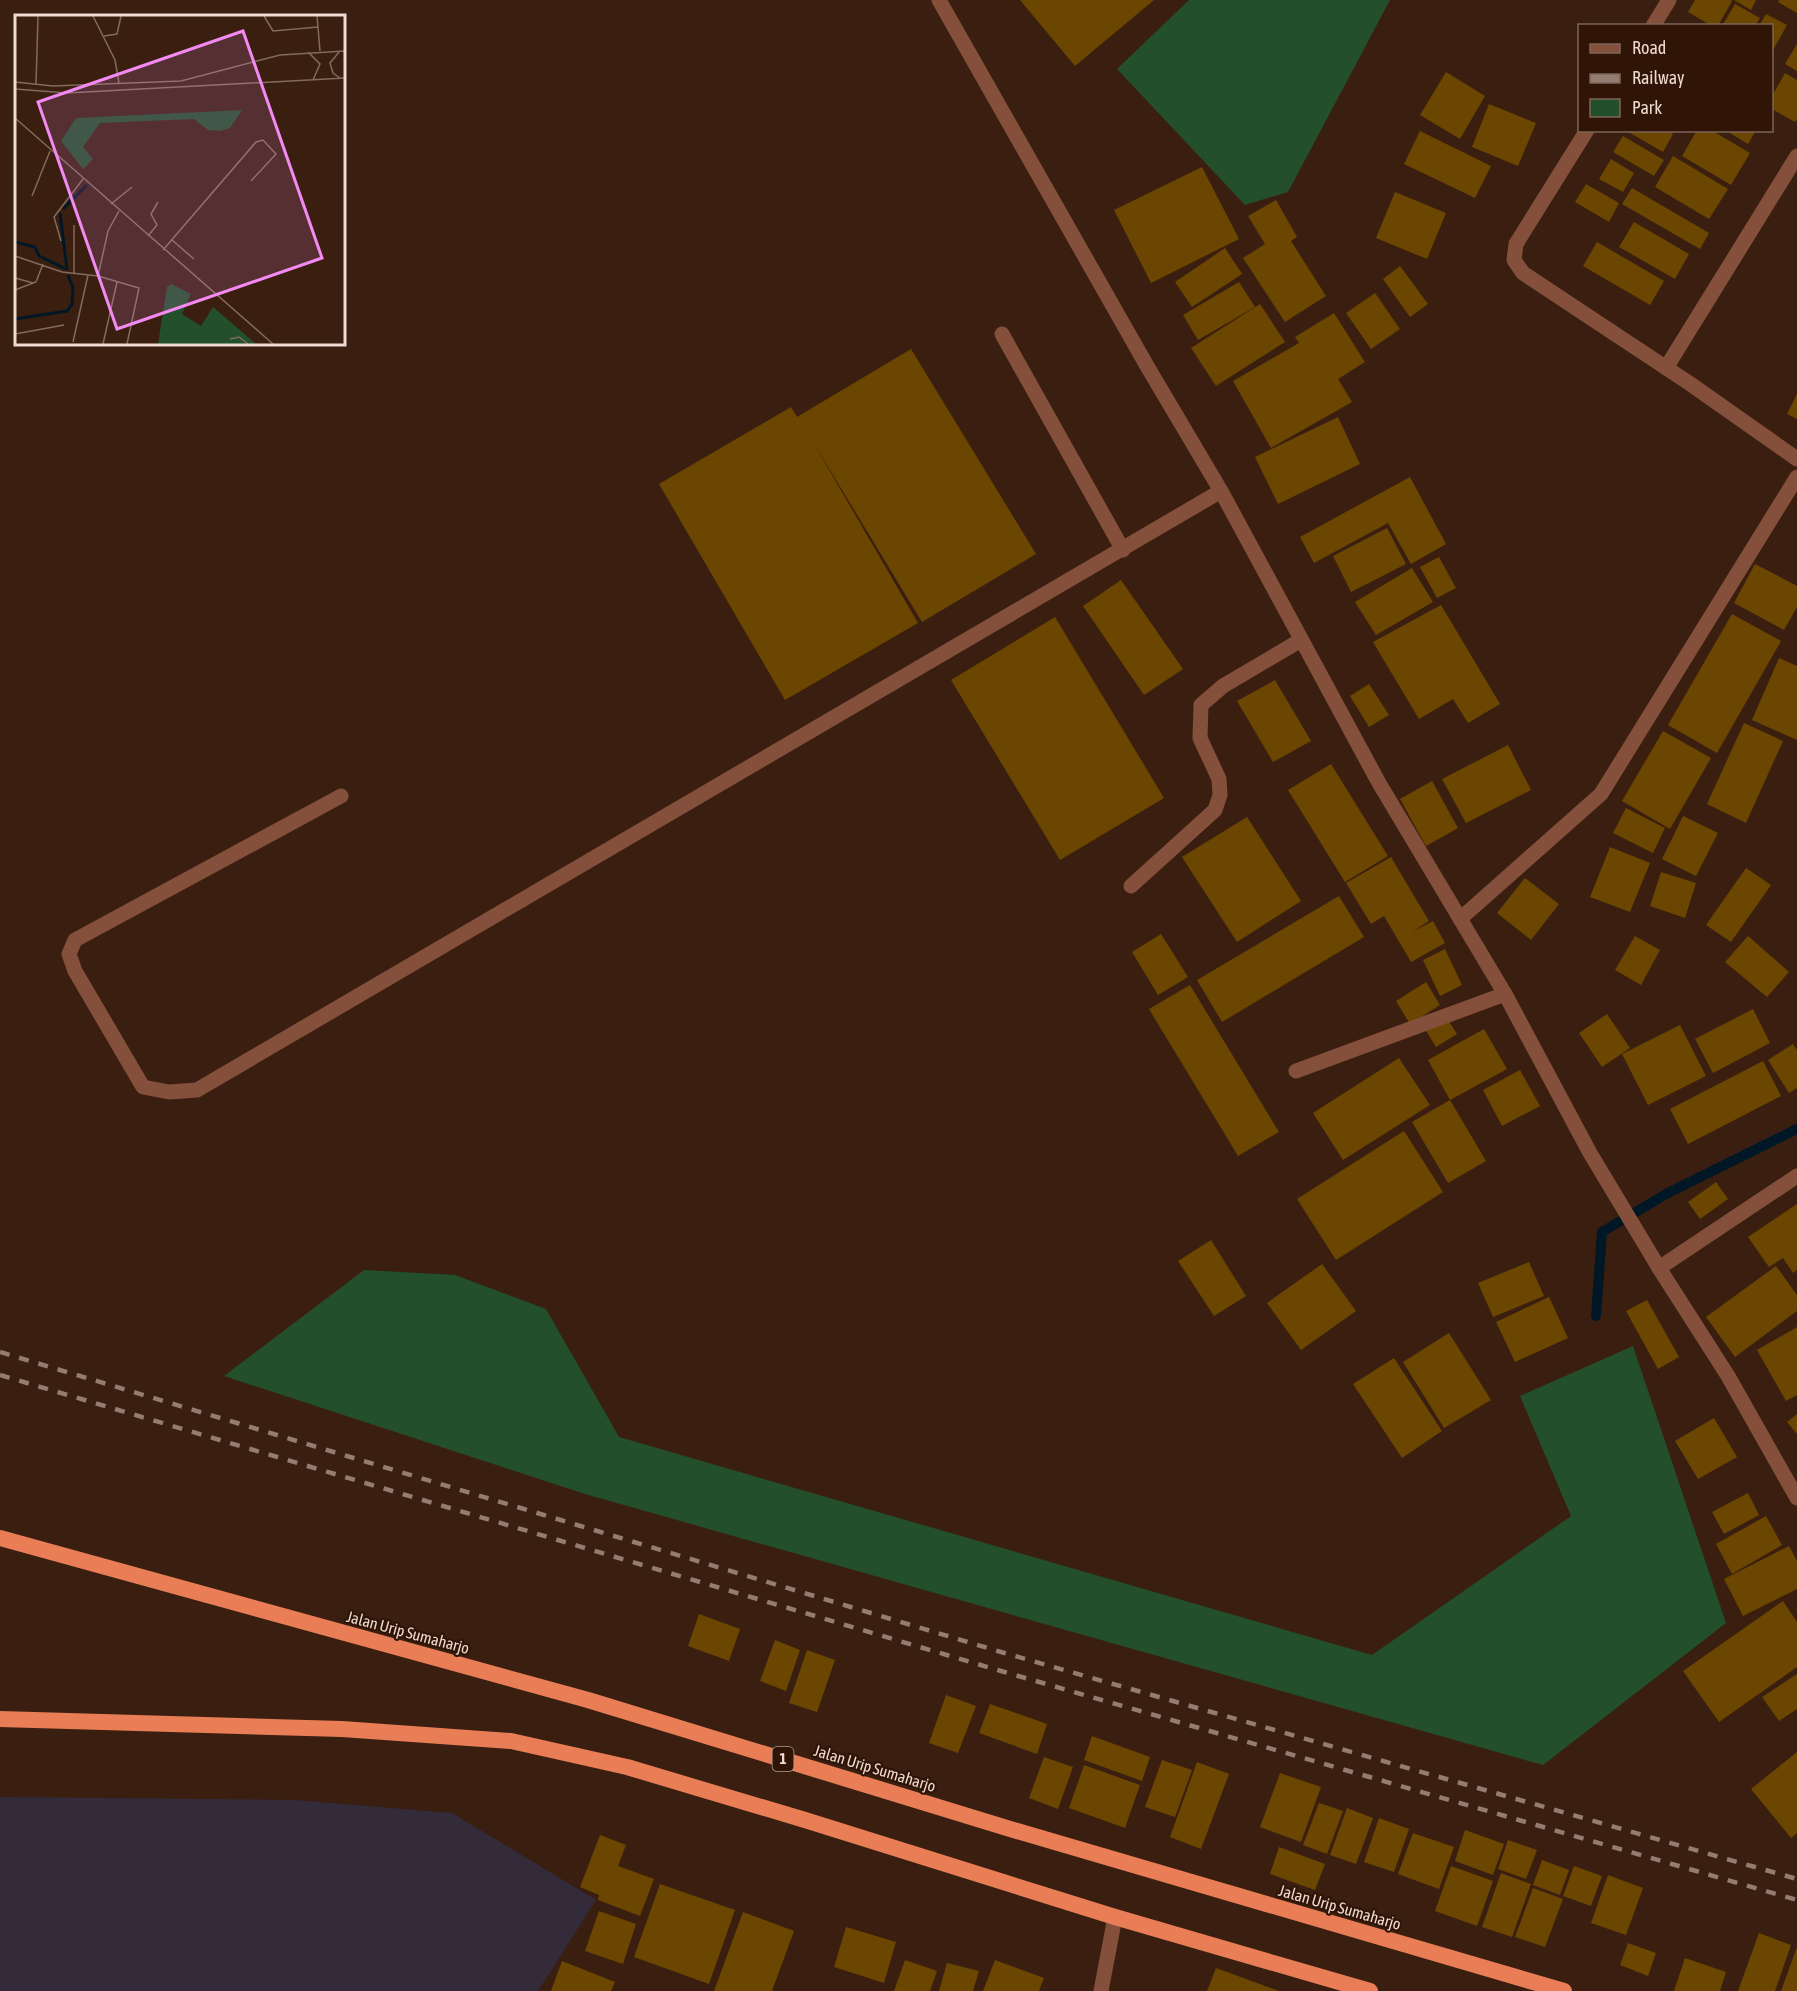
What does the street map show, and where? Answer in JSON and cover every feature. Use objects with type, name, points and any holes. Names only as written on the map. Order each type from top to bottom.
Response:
[{"type":"highway","name":"Jalan Urip Sumaharjo","points":[[0,1538],[588,1700],[1017,1831],[1564,1991]]},
{"type":"highway","points":[[0,1719],[342,1729],[511,1742],[627,1767],[1115,1917],[1370,1991]]},
{"type":"street","points":[[939,0],[1146,366],[1221,491],[1379,783],[1505,994],[1590,1153],[1659,1268],[1728,1376],[1797,1498]]},
{"type":"street","points":[[1654,24],[1669,0]]},
{"type":"street","points":[[1586,132],[1516,244],[1514,260],[1523,273],[1797,459]]},
{"type":"street","points":[[1666,368],[1797,156]]},
{"type":"street","points":[[1002,334],[1124,550]]},
{"type":"street","points":[[1460,919],[1601,794],[1797,477]]},
{"type":"street","points":[[341,796],[75,940],[69,954],[75,971],[143,1087],[169,1092],[197,1090],[1124,550],[1221,491]]},
{"type":"street","points":[[1131,886],[1215,810],[1220,795],[1219,779],[1200,738],[1201,705],[1223,686],[1301,640]]},
{"type":"street","points":[[1296,1071],[1505,994]]},
{"type":"street","points":[[1659,1268],[1797,1176]]},
{"type":"street","points":[[1101,1991],[1115,1917]]},
{"type":"shaded area","points":[[0,1797],[295,1800],[452,1813],[596,1900],[538,1991],[0,1991]]},
{"type":"green space","points":[[1189,0],[1390,0],[1288,192],[1245,205],[1117,69]]},
{"type":"green space","points":[[364,1270],[455,1275],[546,1309],[619,1437],[1372,1655],[1571,1516],[1520,1396],[1633,1346],[1726,1623],[1543,1765],[585,1494],[224,1376]]},
{"type":"building","points":[[1020,0],[1154,0],[1075,66]]},
{"type":"building","points":[[1695,0],[1732,1],[1719,24],[1709,24],[1688,12]]},
{"type":"building","points":[[1734,0],[1756,0],[1751,10]]},
{"type":"building","points":[[1779,0],[1797,0],[1797,13],[1778,2]]},
{"type":"building","points":[[1735,4],[1760,18],[1756,24],[1723,24]]},
{"type":"building","points":[[1766,14],[1787,25],[1773,50],[1773,24],[1760,24]]},
{"type":"building","points":[[1797,44],[1797,71],[1785,64]]},
{"type":"building","points":[[1446,72],[1485,96],[1460,139],[1420,115]]},
{"type":"building","points":[[1785,73],[1797,80],[1797,119],[1795,122],[1773,110],[1773,94]]},
{"type":"building","points":[[1489,104],[1536,123],[1518,166],[1472,147]]},
{"type":"building","points":[[1420,131],[1491,166],[1475,198],[1404,164]]},
{"type":"building","points":[[1628,132],[1670,132],[1673,134],[1663,152]]},
{"type":"building","points":[[1696,132],[1714,132],[1750,153],[1731,185],[1682,156]]},
{"type":"building","points":[[1728,132],[1755,132],[1748,144]]},
{"type":"building","points":[[1623,136],[1664,160],[1654,176],[1613,152]]},
{"type":"building","points":[[1673,156],[1728,189],[1709,219],[1655,187]]},
{"type":"building","points":[[1611,159],[1634,173],[1623,192],[1599,179]]},
{"type":"building","points":[[1202,167],[1239,239],[1151,283],[1114,210]]},
{"type":"building","points":[[1586,184],[1619,203],[1609,222],[1575,202]]},
{"type":"building","points":[[1632,188],[1709,233],[1700,249],[1622,204]]},
{"type":"building","points":[[1395,192],[1446,213],[1427,259],[1376,238]]},
{"type":"building","points":[[1276,200],[1297,237],[1291,241],[1326,296],[1285,322],[1243,258],[1265,244],[1248,216]]},
{"type":"building","points":[[1634,222],[1689,254],[1675,279],[1619,247]]},
{"type":"building","points":[[1597,242],[1664,281],[1650,305],[1583,266]]},
{"type":"building","points":[[1225,248],[1242,274],[1192,307],[1175,282]]},
{"type":"building","points":[[1400,266],[1428,304],[1410,317],[1383,279]]},
{"type":"building","points":[[1239,282],[1255,307],[1198,340],[1183,315]]},
{"type":"building","points":[[1375,293],[1400,329],[1371,349],[1346,313]]},
{"type":"building","points":[[1260,304],[1285,342],[1216,386],[1191,348]]},
{"type":"building","points":[[1334,313],[1365,362],[1338,379],[1352,402],[1271,448],[1233,381],[1299,343],[1295,337]]},
{"type":"building","points":[[911,349],[1036,554],[922,622],[813,442],[918,623],[785,700],[659,484],[791,407],[797,417]]},
{"type":"building","points":[[1797,394],[1797,419],[1787,414]]},
{"type":"building","points":[[1338,417],[1360,464],[1278,504],[1255,457]]},
{"type":"building","points":[[1410,477],[1446,544],[1411,564],[1388,523],[1314,563],[1300,537]]},
{"type":"building","points":[[1387,528],[1406,564],[1351,592],[1333,556]]},
{"type":"building","points":[[1439,557],[1456,588],[1437,598],[1420,567]]},
{"type":"building","points":[[1755,564],[1797,586],[1797,607],[1784,630],[1734,603]]},
{"type":"building","points":[[1412,568],[1433,602],[1376,635],[1355,602]]},
{"type":"building","points":[[1121,580],[1183,669],[1144,695],[1083,606]]},
{"type":"building","points":[[1441,605],[1500,704],[1468,723],[1453,699],[1419,719],[1373,642]]},
{"type":"building","points":[[1732,614],[1781,641],[1717,753],[1668,725]]},
{"type":"building","points":[[1055,617],[1164,798],[1060,860],[951,680]]},
{"type":"building","points":[[1779,658],[1797,666],[1797,740],[1752,720]]},
{"type":"building","points":[[1275,680],[1311,741],[1273,762],[1237,701]]},
{"type":"building","points":[[1369,684],[1389,715],[1369,727],[1350,696]]},
{"type":"building","points":[[1744,723],[1783,741],[1746,823],[1707,804]]},
{"type":"building","points":[[1663,731],[1711,758],[1670,829],[1622,801]]},
{"type":"building","points":[[1508,745],[1531,790],[1466,823],[1442,779]]},
{"type":"building","points":[[1331,764],[1388,856],[1345,882],[1288,790]]},
{"type":"building","points":[[1432,781],[1458,828],[1426,846],[1400,799]]},
{"type":"building","points":[[1626,808],[1665,828],[1653,853],[1613,833]]},
{"type":"building","points":[[1683,816],[1718,833],[1696,876],[1662,859]]},
{"type":"building","points":[[1247,817],[1301,901],[1237,942],[1182,857]]},
{"type":"building","points":[[1610,847],[1650,863],[1630,912],[1590,897]]},
{"type":"building","points":[[1391,857],[1429,921],[1412,932],[1433,921],[1445,943],[1411,962],[1384,916],[1371,924],[1346,883]]},
{"type":"building","points":[[1746,868],[1771,885],[1731,942],[1706,925]]},
{"type":"building","points":[[1661,872],[1696,883],[1685,918],[1650,906]]},
{"type":"building","points":[[1525,878],[1559,904],[1531,940],[1497,913]]},
{"type":"building","points":[[1339,896],[1364,937],[1222,1022],[1197,980]]},
{"type":"building","points":[[1161,934],[1188,977],[1158,995],[1132,952]]},
{"type":"building","points":[[1635,936],[1660,950],[1641,985],[1615,970]]},
{"type":"building","points":[[1748,936],[1789,972],[1767,997],[1725,962]]},
{"type":"building","points":[[1445,949],[1462,985],[1440,996],[1423,960]]},
{"type":"building","points":[[1426,982],[1440,1005],[1410,1024],[1396,1001]]},
{"type":"building","points":[[1190,985],[1279,1132],[1238,1156],[1149,1009]]},
{"type":"building","points":[[1753,1009],[1770,1043],[1713,1073],[1695,1039]]},
{"type":"building","points":[[1607,1014],[1630,1048],[1602,1067],[1579,1033]]},
{"type":"building","points":[[1446,1017],[1457,1034],[1436,1047],[1425,1029]]},
{"type":"building","points":[[1680,1025],[1706,1076],[1648,1105],[1622,1054]]},
{"type":"building","points":[[1484,1029],[1507,1069],[1450,1100],[1428,1060]]},
{"type":"building","points":[[1793,1044],[1797,1050],[1797,1088],[1789,1093],[1768,1060]]},
{"type":"building","points":[[1399,1058],[1430,1105],[1343,1160],[1313,1113]]},
{"type":"building","points":[[1763,1061],[1781,1096],[1688,1144],[1670,1109]]},
{"type":"building","points":[[1520,1070],[1540,1106],[1502,1126],[1483,1090]]},
{"type":"building","points":[[1450,1100],[1486,1161],[1448,1183],[1412,1122]]},
{"type":"building","points":[[1404,1131],[1443,1192],[1336,1260],[1297,1199]]},
{"type":"building","points":[[1716,1182],[1728,1199],[1700,1219],[1688,1202]]},
{"type":"building","points":[[1797,1204],[1797,1270],[1793,1273],[1783,1258],[1769,1267],[1748,1237]]},
{"type":"building","points":[[1211,1240],[1246,1296],[1214,1316],[1178,1261]]},
{"type":"building","points":[[1529,1262],[1544,1296],[1493,1317],[1478,1283]]},
{"type":"building","points":[[1322,1264],[1356,1311],[1301,1350],[1267,1303]]},
{"type":"building","points":[[1776,1266],[1797,1295],[1797,1311],[1735,1357],[1706,1317]]},
{"type":"building","points":[[1549,1297],[1568,1338],[1515,1362],[1496,1322]]},
{"type":"building","points":[[1647,1300],[1679,1357],[1658,1369],[1626,1311]]},
{"type":"building","points":[[1797,1327],[1797,1395],[1786,1401],[1757,1350]]},
{"type":"building","points":[[1449,1333],[1491,1400],[1444,1428],[1403,1362]]},
{"type":"building","points":[[1394,1358],[1442,1431],[1402,1458],[1353,1384]]},
{"type":"building","points":[[1797,1414],[1797,1434],[1787,1422]]},
{"type":"building","points":[[1714,1418],[1737,1457],[1698,1479],[1675,1441]]},
{"type":"building","points":[[1748,1493],[1759,1515],[1724,1534],[1712,1512]]},
{"type":"building","points":[[1766,1516],[1782,1545],[1732,1574],[1716,1544]]},
{"type":"building","points":[[1789,1546],[1797,1561],[1797,1589],[1743,1616],[1724,1579]]},
{"type":"building","points":[[1783,1601],[1797,1622],[1797,1667],[1719,1722],[1683,1671]]},
{"type":"building","points":[[699,1614],[740,1629],[729,1661],[688,1646]]},
{"type":"building","points":[[775,1640],[800,1650],[786,1691],[760,1681]]},
{"type":"building","points":[[807,1650],[835,1660],[817,1712],[789,1703]]},
{"type":"building","points":[[1797,1674],[1797,1709],[1779,1721],[1762,1697]]},
{"type":"building","points":[[946,1695],[976,1706],[958,1753],[929,1743]]},
{"type":"building","points":[[990,1704],[1047,1724],[1037,1754],[979,1733]]},
{"type":"building","points":[[1092,1736],[1150,1757],[1142,1781],[1084,1760]]},
{"type":"building","points":[[1797,1752],[1797,1833],[1791,1838],[1751,1789]]},
{"type":"building","points":[[1044,1757],[1073,1767],[1058,1809],[1029,1798]]},
{"type":"building","points":[[1162,1760],[1192,1770],[1175,1817],[1145,1807]]},
{"type":"building","points":[[1197,1762],[1229,1774],[1201,1849],[1170,1837]]},
{"type":"building","points":[[1084,1765],[1140,1785],[1125,1828],[1069,1808]]},
{"type":"building","points":[[1280,1773],[1321,1787],[1301,1842],[1260,1827]]},
{"type":"building","points":[[1319,1803],[1343,1811],[1327,1854],[1303,1845]]},
{"type":"building","points":[[1347,1808],[1373,1818],[1356,1864],[1330,1855]]},
{"type":"building","points":[[1379,1818],[1409,1829],[1394,1872],[1364,1862]]},
{"type":"building","points":[[1465,1830],[1504,1844],[1493,1875],[1455,1861]]},
{"type":"building","points":[[1413,1833],[1454,1847],[1439,1889],[1398,1874]]},
{"type":"building","points":[[600,1835],[626,1845],[618,1866],[654,1879],[640,1916],[598,1900],[599,1895],[580,1887]]},
{"type":"building","points":[[1508,1840],[1537,1850],[1526,1879],[1498,1869]]},
{"type":"building","points":[[1279,1847],[1325,1864],[1315,1890],[1270,1874]]},
{"type":"building","points":[[1542,1860],[1569,1870],[1560,1895],[1533,1885]]},
{"type":"building","points":[[1451,1866],[1493,1881],[1477,1926],[1435,1911]]},
{"type":"building","points":[[1574,1866],[1602,1876],[1591,1906],[1563,1896]]},
{"type":"building","points":[[1501,1873],[1531,1884],[1512,1937],[1482,1927]]},
{"type":"building","points":[[1608,1875],[1643,1888],[1626,1935],[1591,1923]]},
{"type":"building","points":[[660,1884],[735,1910],[709,1984],[634,1957]]},
{"type":"building","points":[[1533,1888],[1563,1899],[1545,1947],[1515,1937]]},
{"type":"building","points":[[599,1911],[636,1924],[623,1964],[585,1951]]},
{"type":"building","points":[[743,1912],[794,1931],[772,1991],[714,1991]]},
{"type":"building","points":[[846,1927],[896,1942],[884,1983],[834,1967]]},
{"type":"building","points":[[1759,1933],[1791,1945],[1775,1991],[1738,1991]]},
{"type":"building","points":[[1628,1943],[1656,1953],[1648,1976],[1620,1965]]},
{"type":"building","points":[[1797,1947],[1797,1991],[1781,1991]]},
{"type":"building","points":[[1685,1958],[1726,1972],[1720,1991],[1674,1991]]},
{"type":"building","points":[[905,1960],[937,1971],[930,1991],[894,1991]]},
{"type":"building","points":[[995,1960],[1044,1978],[1039,1991],[983,1991]]},
{"type":"building","points":[[562,1961],[615,1982],[611,1991],[551,1991]]},
{"type":"building","points":[[947,1963],[979,1971],[973,1991],[939,1991]]},
{"type":"building","points":[[1216,1968],[1279,1991],[1207,1991]]},
{"type":"waterway","points":[[1596,1316],[1602,1232],[1668,1193],[1797,1129]]},
{"type":"railway","points":[[0,1352],[1001,1652],[1797,1879]]},
{"type":"railway","points":[[0,1375],[1001,1671],[1797,1900]]}]
